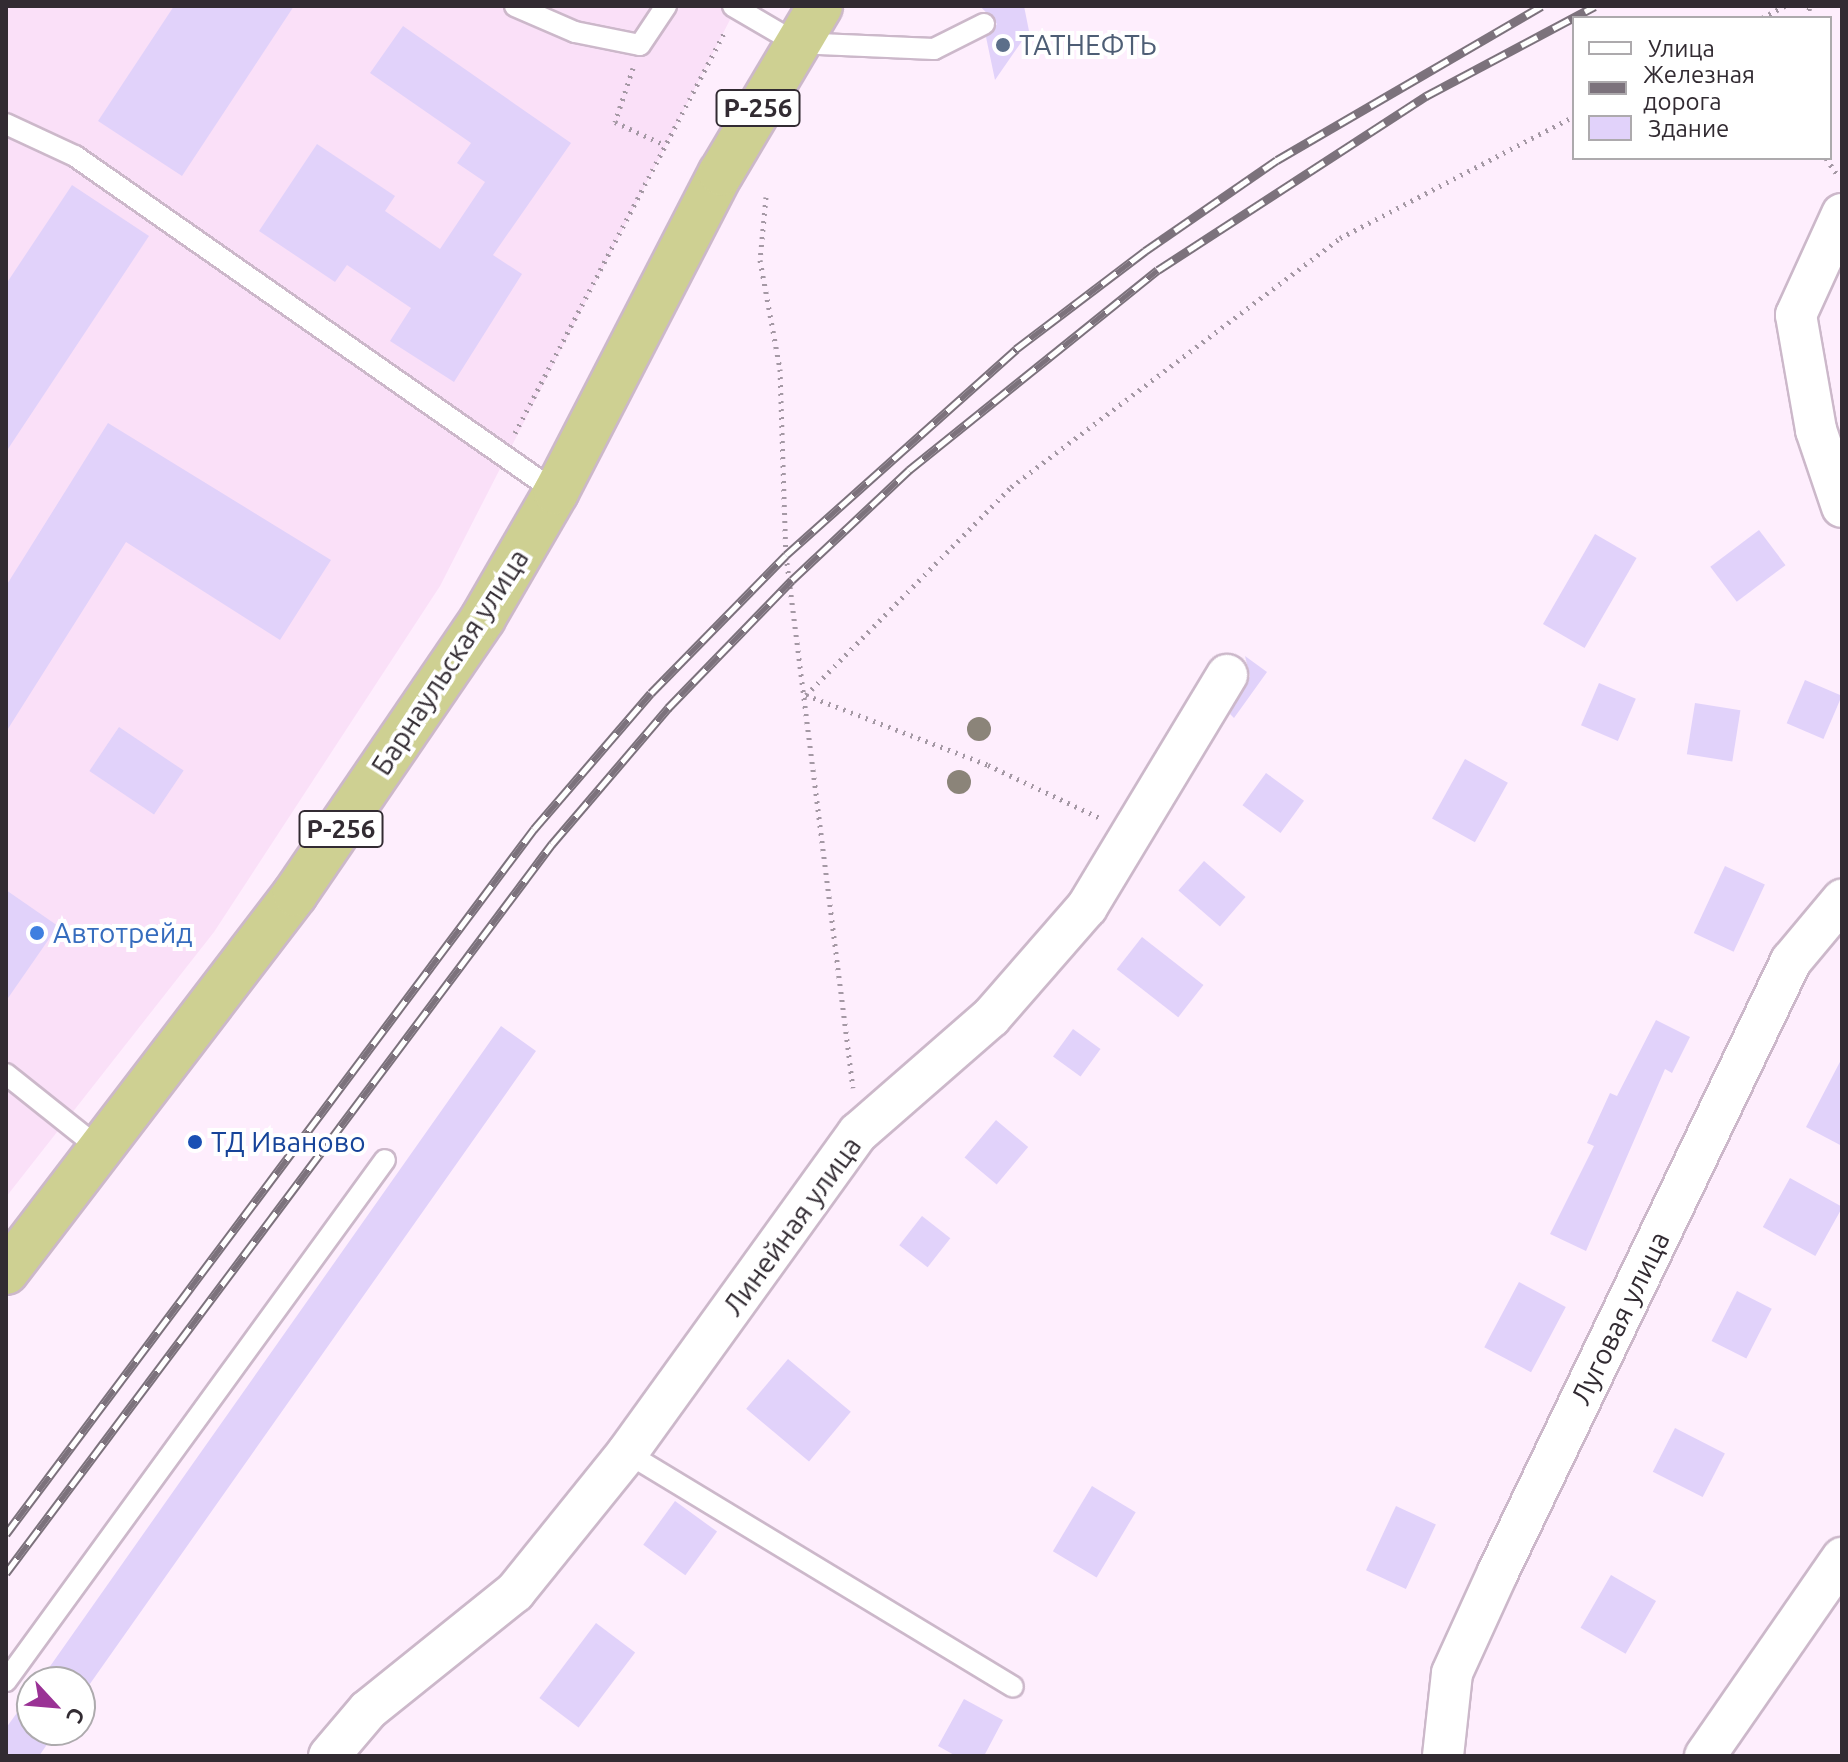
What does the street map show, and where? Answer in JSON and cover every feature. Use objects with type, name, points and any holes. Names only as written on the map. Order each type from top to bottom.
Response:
[{"type":"highway","name":"Барнаульская улица","points":[[6,1272],[397,749],[556,492],[721,173],[820,6]]},
{"type":"street","points":[[1842,214],[1796,315],[1816,430],[1842,507]]},
{"type":"street","name":"Линейная улица","points":[[329,1756],[368,1710],[515,1592],[627,1453],[858,1133],[991,1017],[1087,907],[1227,675]]},
{"type":"street","name":"Луговая улица","points":[[1443,1756],[1452,1673],[1498,1572],[1791,961],[1842,900]]},
{"type":"street","points":[[1705,1756],[1842,1558]]},
{"type":"lane","points":[[515,6],[575,32],[640,45],[666,6]]},
{"type":"lane","points":[[735,7],[796,43],[934,49],[984,24]]},
{"type":"lane","points":[[6,124],[75,156],[556,492]]},
{"type":"lane","points":[[6,1074],[100,1149]]},
{"type":"lane","points":[[6,1681],[385,1160]]},
{"type":"lane","points":[[627,1453],[1013,1687]]},
{"type":"path","points":[[1766,16],[1785,6]]},
{"type":"path","points":[[503,455],[735,7]]},
{"type":"path","points":[[640,45],[615,122],[665,145]]},
{"type":"path","points":[[806,695],[1011,487],[1315,257],[1572,117]]},
{"type":"path","points":[[1827,160],[1842,180]]},
{"type":"path","points":[[766,197],[760,260],[780,369],[786,555],[806,695],[858,1133]]},
{"type":"path","points":[[806,695],[988,765],[1132,833]]},
{"type":"shaded area","points":[[6,6],[737,6],[440,586],[214,932],[6,1197]]},
{"type":"building","points":[[174,6],[294,6],[182,176],[98,121]]},
{"type":"building","name":"ТАТНЕФТЬ","points":[[980,6],[1024,6],[1029,31],[995,80],[986,37],[997,24]]},
{"type":"building","points":[[403,26],[571,143],[493,255],[522,274],[454,382],[390,341],[411,308],[347,265],[335,282],[259,231],[317,144],[395,196],[385,211],[440,249],[485,182],[457,163],[471,143],[370,73]]},
{"type":"building","points":[[72,185],[149,236],[6,452],[6,284]]},
{"type":"building","points":[[108,423],[331,560],[280,640],[126,542],[6,732],[6,586]]},
{"type":"building","points":[[1759,530],[1785,565],[1737,602],[1710,567]]},
{"type":"building","points":[[1595,534],[1637,558],[1585,648],[1543,624]]},
{"type":"building","points":[[1245,656],[1267,672],[1234,718],[1230,714],[1250,676]]},
{"type":"building","points":[[1805,680],[1842,696],[1823,739],[1787,723]]},
{"type":"building","points":[[1599,683],[1636,699],[1618,741],[1581,725]]},
{"type":"building","points":[[1695,703],[1740,710],[1732,762],[1687,754]]},
{"type":"building","points":[[119,727],[184,771],[154,815],[89,771]]},
{"type":"building","points":[[1465,759],[1508,783],[1475,842],[1432,818]]},
{"type":"building","points":[[1266,773],[1304,801],[1281,833],[1242,805]]},
{"type":"building","points":[[1204,861],[1246,897],[1220,927],[1178,890]]},
{"type":"building","points":[[1725,866],[1765,885],[1734,952],[1694,933]]},
{"type":"building","points":[[6,890],[58,926],[6,1001]]},
{"type":"building","points":[[1142,937],[1203,985],[1178,1017],[1117,969]]},
{"type":"building","points":[[1656,1020],[1690,1037],[1672,1073],[1665,1069],[1586,1251],[1550,1234],[1594,1146],[1587,1143],[1610,1093],[1617,1096]]},
{"type":"building","points":[[501,1026],[536,1051],[96,1675],[96,1666],[50,1666]]},
{"type":"building","points":[[1073,1029],[1101,1049],[1081,1076],[1053,1057]]},
{"type":"building","points":[[1842,1058],[1842,1146],[1806,1127]]},
{"type":"building","points":[[996,1120],[1028,1147],[997,1185],[965,1158]]},
{"type":"building","points":[[1790,1178],[1842,1207],[1815,1256],[1763,1227]]},
{"type":"building","points":[[922,1216],[950,1238],[928,1267],[899,1245]]},
{"type":"building","points":[[1519,1282],[1566,1307],[1531,1372],[1484,1347]]},
{"type":"building","points":[[1737,1291],[1772,1309],[1746,1359],[1712,1341]]},
{"type":"building","points":[[788,1359],[851,1412],[809,1462],[746,1409]]},
{"type":"building","points":[[1675,1428],[1725,1453],[1703,1497],[1653,1472]]},
{"type":"building","points":[[1092,1486],[1136,1512],[1097,1577],[1053,1551]]},
{"type":"building","points":[[675,1501],[717,1532],[685,1575],[643,1545]]},
{"type":"building","points":[[1396,1506],[1436,1525],[1406,1589],[1366,1570]]},
{"type":"building","points":[[1611,1575],[1656,1601],[1626,1654],[1580,1628]]},
{"type":"building","points":[[596,1623],[635,1652],[579,1728],[539,1698]]},
{"type":"building","points":[[964,1699],[1003,1720],[984,1756],[956,1756],[938,1746]]},
{"type":"building","points":[[16,1714],[16,1746],[46,1746],[39,1756],[6,1756],[6,1728]]},
{"type":"railway","points":[[6,1534],[534,829],[651,693],[786,555],[1016,349],[1145,251],[1277,160],[1542,6]]},
{"type":"railway","points":[[1576,16],[1595,6]]},
{"type":"railway","points":[[6,1573],[552,844],[668,708],[792,580],[909,470],[1158,270],[1426,96],[1572,18]]},
{"type":"place","name":"ТАТНЕФТЬ","points":[[1003,45]]},
{"type":"place","name":"Автотрейд","points":[[37,933]]},
{"type":"place","name":"ТД Иваново","points":[[195,1142]]}]
